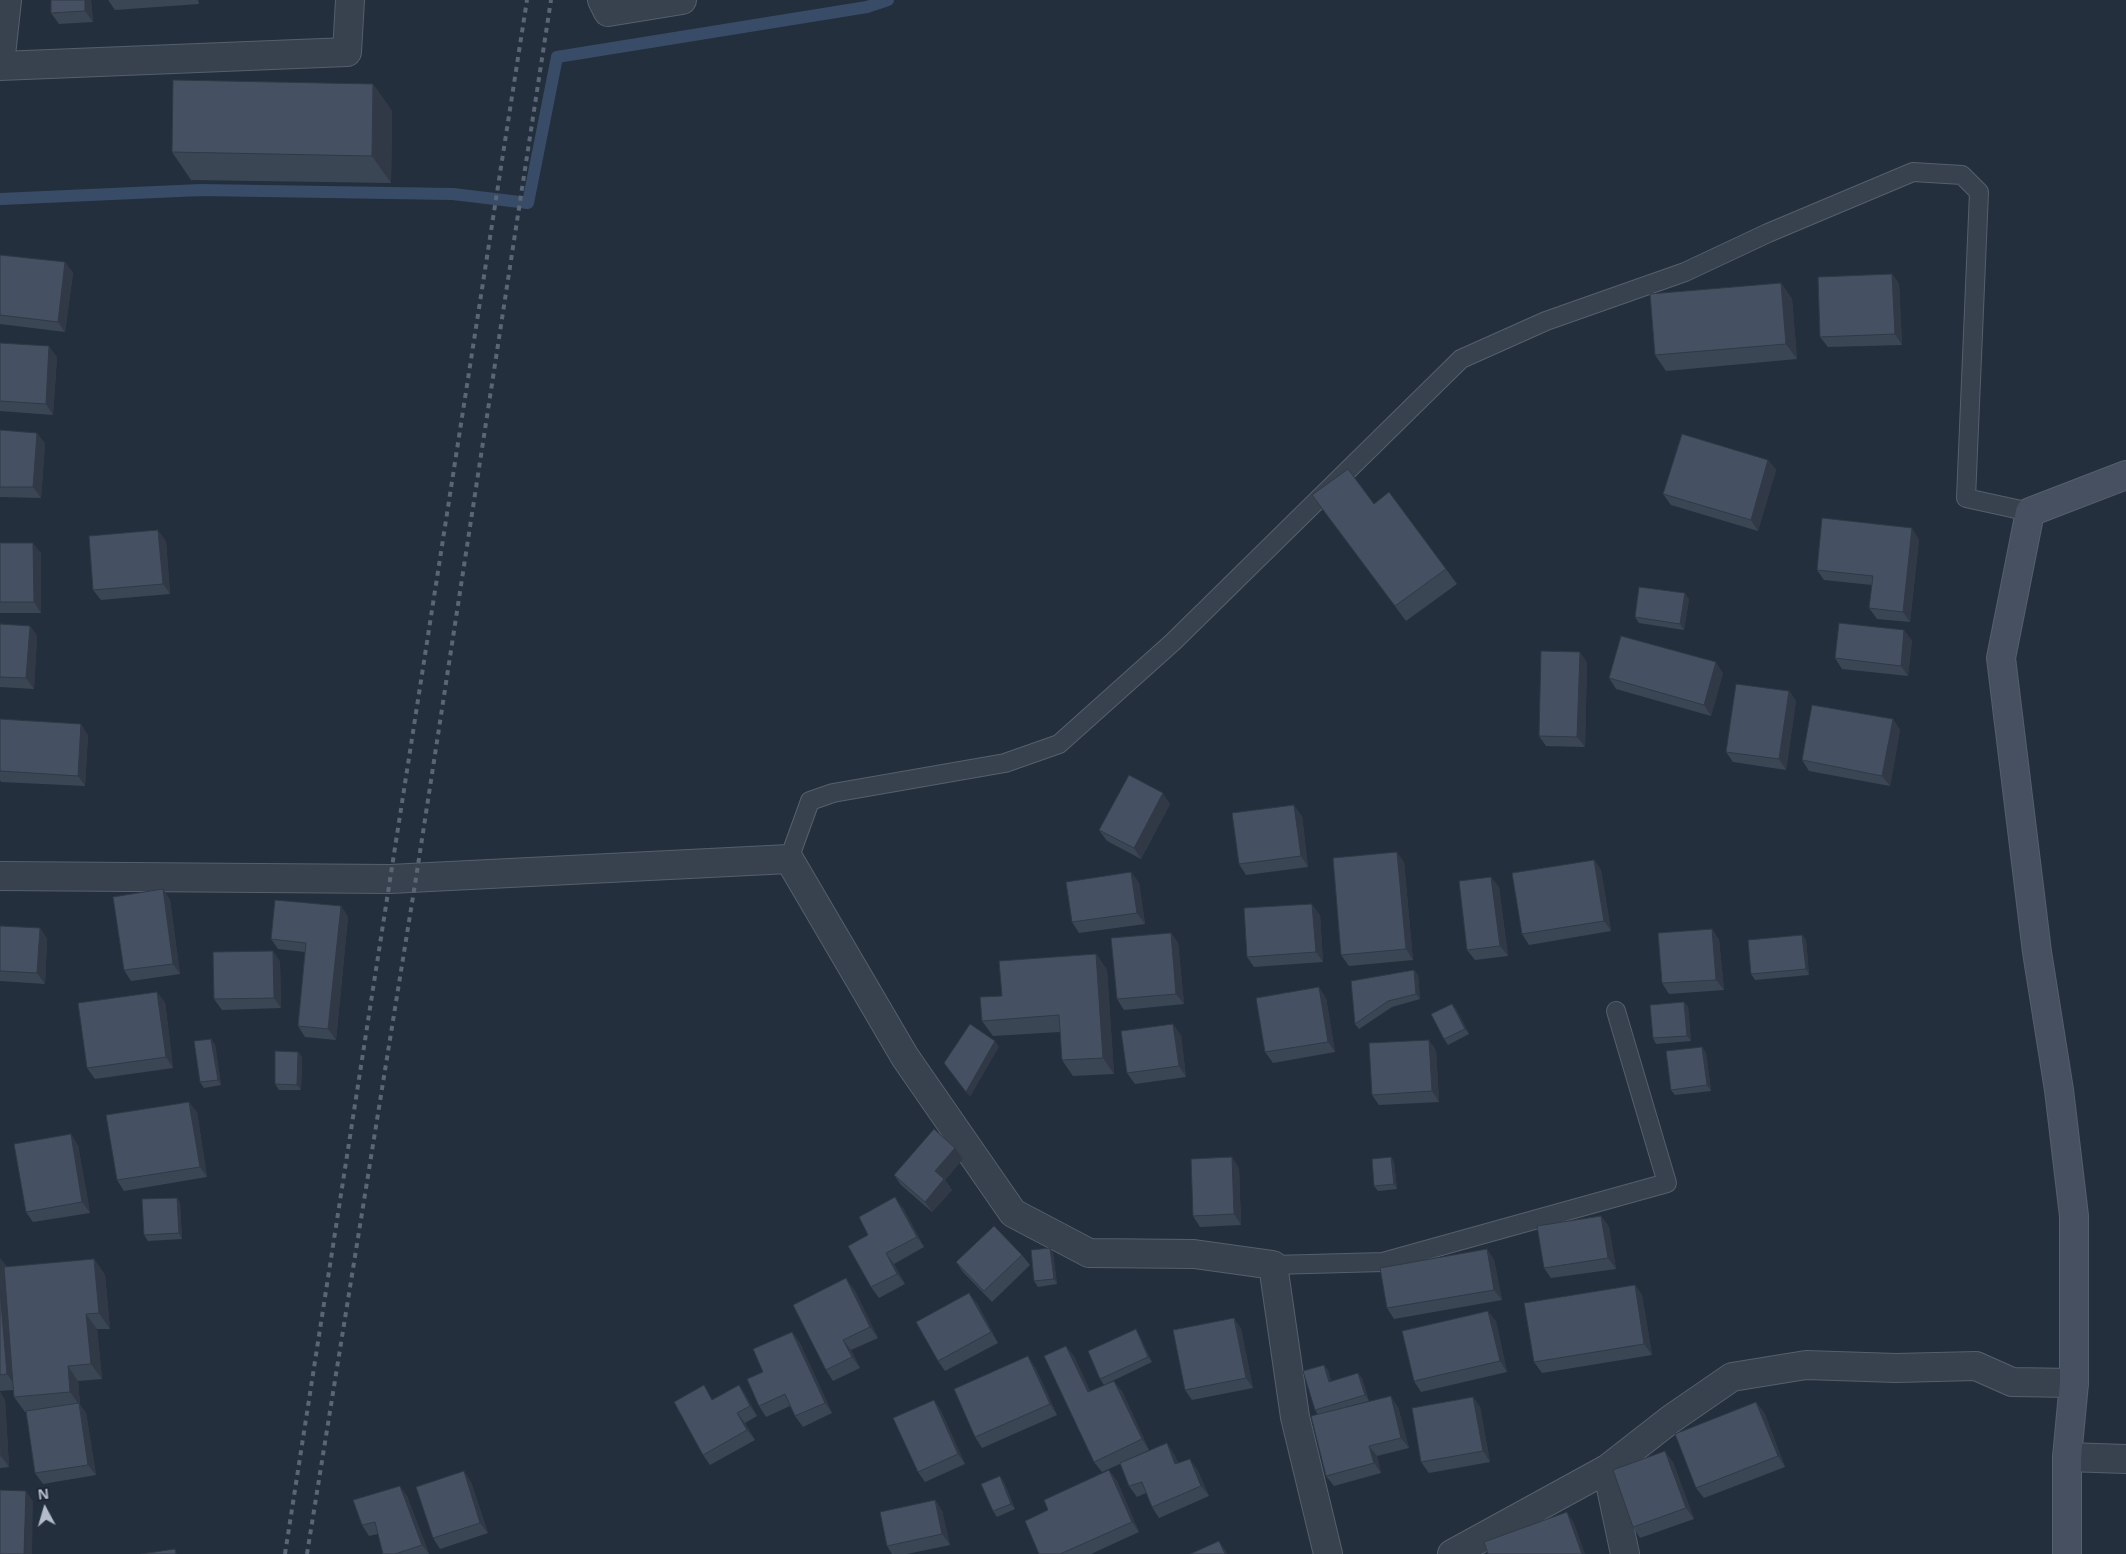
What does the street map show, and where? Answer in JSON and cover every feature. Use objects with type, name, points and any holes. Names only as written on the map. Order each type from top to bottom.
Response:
[{"type":"street","points":[[7,0],[0,65],[347,52],[350,0]]},
{"type":"street","points":[[602,0],[608,12],[682,0]]},
{"type":"street","points":[[2067,1554],[2067,1456],[2074,1383],[2074,1216],[2060,1090],[2037,952],[2001,658],[2030,512],[2126,475]]},
{"type":"street","points":[[0,876],[390,879],[789,859],[905,1057],[1013,1213],[1089,1253],[1194,1254],[1273,1265],[1295,1417],[1328,1554]]},
{"type":"street","points":[[1452,1554],[1607,1469],[1671,1419],[1732,1376],[1806,1364],[1896,1368],[1976,1366],[2012,1382],[2074,1383]]},
{"type":"street","points":[[2067,1456],[2126,1460]]},
{"type":"street","points":[[1607,1469],[1625,1554]]},
{"type":"lane","points":[[789,859],[810,801],[833,793],[1005,763],[1059,744],[1173,642],[1461,359],[1546,321],[1685,272],[1768,233],[1913,172],[1962,175],[1978,192],[1966,498],[2030,512]]},
{"type":"lane","points":[[1273,1265],[1383,1262],[1667,1183],[1616,1011]]},
{"type":"building","points":[[51,0],[85,0],[85,11],[51,13]]},
{"type":"building","points":[[173,80],[373,84],[372,156],[172,152]]},
{"type":"building","points":[[0,255],[65,262],[58,322],[0,315]]},
{"type":"building","points":[[1892,274],[1895,334],[1820,337],[1818,277]]},
{"type":"building","points":[[1781,283],[1786,344],[1655,355],[1650,294]]},
{"type":"building","points":[[0,343],[49,346],[46,404],[0,401]]},
{"type":"building","points":[[0,430],[37,433],[33,487],[0,487]]},
{"type":"building","points":[[1682,434],[1768,460],[1751,520],[1663,494]]},
{"type":"building","points":[[1348,469],[1374,504],[1389,492],[1446,569],[1395,606],[1312,495]]},
{"type":"building","points":[[1822,518],[1912,528],[1903,612],[1869,608],[1873,576],[1817,570]]},
{"type":"building","points":[[158,530],[163,584],[93,590],[89,536]]},
{"type":"building","points":[[0,543],[33,543],[34,602],[0,602]]},
{"type":"building","points":[[1639,587],[1685,593],[1680,624],[1635,617]]},
{"type":"building","points":[[1839,623],[1904,630],[1901,666],[1835,658]]},
{"type":"building","points":[[0,624],[30,626],[26,678],[0,677]]},
{"type":"building","points":[[1621,636],[1716,662],[1704,705],[1609,678]]},
{"type":"building","points":[[1541,651],[1580,652],[1577,737],[1539,736]]},
{"type":"building","points":[[1736,684],[1789,691],[1779,759],[1726,752]]},
{"type":"building","points":[[1812,705],[1893,719],[1882,776],[1802,760]]},
{"type":"building","points":[[0,719],[81,724],[78,776],[0,771]]},
{"type":"building","points":[[1129,775],[1163,793],[1134,848],[1099,830]]},
{"type":"building","points":[[1294,805],[1301,856],[1239,864],[1232,813]]},
{"type":"building","points":[[1397,852],[1406,949],[1341,955],[1333,858]]},
{"type":"building","points":[[1594,860],[1604,921],[1522,934],[1512,873]]},
{"type":"building","points":[[1131,872],[1137,913],[1072,922],[1066,882]]},
{"type":"building","points":[[1491,877],[1500,946],[1467,950],[1459,881]]},
{"type":"building","points":[[163,889],[173,964],[124,970],[113,897]]},
{"type":"building","points":[[275,900],[341,906],[328,1029],[298,1026],[306,943],[271,939]]},
{"type":"building","points":[[1312,904],[1316,952],[1247,957],[1244,908]]},
{"type":"building","points":[[0,926],[40,928],[37,973],[0,971]]},
{"type":"building","points":[[1712,929],[1716,980],[1662,983],[1658,933]]},
{"type":"building","points":[[1171,933],[1176,994],[1117,999],[1111,938]]},
{"type":"building","points":[[1802,935],[1806,969],[1751,974],[1748,940]]},
{"type":"building","points":[[273,951],[274,998],[214,999],[213,952]]},
{"type":"building","points":[[1096,954],[1103,1058],[1062,1060],[1059,1015],[982,1021],[980,997],[1002,996],[999,961]]},
{"type":"building","points":[[1414,970],[1416,994],[1388,1001],[1355,1024],[1351,981]]},
{"type":"building","points":[[1319,987],[1328,1042],[1265,1052],[1256,998]]},
{"type":"building","points":[[157,992],[166,1057],[87,1068],[78,1003]]},
{"type":"building","points":[[1684,1002],[1687,1036],[1653,1038],[1650,1005]]},
{"type":"building","points":[[1452,1004],[1465,1029],[1444,1039],[1431,1014]]},
{"type":"building","points":[[970,1024],[995,1041],[966,1092],[944,1063]]},
{"type":"building","points":[[1173,1024],[1179,1066],[1127,1073],[1121,1031]]},
{"type":"building","points":[[211,1039],[218,1080],[200,1082],[194,1041]]},
{"type":"building","points":[[1429,1040],[1432,1091],[1372,1095],[1369,1043]]},
{"type":"building","points":[[1702,1047],[1707,1085],[1671,1090],[1666,1051]]},
{"type":"building","points":[[275,1051],[298,1052],[297,1085],[275,1084]]},
{"type":"building","points":[[189,1102],[200,1167],[117,1180],[106,1115]]},
{"type":"building","points":[[934,1129],[955,1148],[935,1171],[944,1179],[925,1202],[894,1175]]},
{"type":"building","points":[[71,1134],[82,1202],[26,1212],[14,1144]]},
{"type":"building","points":[[1232,1157],[1234,1214],[1193,1216],[1191,1159]]},
{"type":"building","points":[[1391,1157],[1394,1184],[1374,1186],[1372,1159]]},
{"type":"building","points":[[895,1197],[917,1237],[886,1253],[897,1274],[871,1287],[848,1246],[868,1235],[859,1217]]},
{"type":"building","points":[[177,1198],[179,1233],[144,1235],[142,1199]]},
{"type":"building","points":[[1601,1216],[1608,1258],[1544,1268],[1537,1226]]},
{"type":"building","points":[[994,1226],[1022,1255],[984,1291],[956,1262]]},
{"type":"building","points":[[1050,1248],[1054,1279],[1034,1281],[1031,1250]]},
{"type":"building","points":[[1487,1249],[1494,1290],[1387,1308],[1380,1268]]},
{"type":"building","points":[[94,1259],[99,1313],[86,1314],[91,1364],[68,1366],[70,1392],[14,1397],[4,1267]]},
{"type":"building","points":[[846,1278],[870,1327],[843,1340],[852,1357],[826,1370],[793,1305]]},
{"type":"building","points":[[1635,1285],[1644,1344],[1534,1362],[1524,1303]]},
{"type":"building","points":[[0,1290],[7,1374],[0,1375]]},
{"type":"building","points":[[969,1293],[991,1332],[938,1361],[916,1322]]},
{"type":"building","points":[[1488,1311],[1500,1361],[1414,1381],[1402,1331]]},
{"type":"building","points":[[1234,1318],[1246,1378],[1185,1390],[1173,1330]]},
{"type":"building","points":[[1136,1329],[1148,1357],[1100,1379],[1088,1351]]},
{"type":"building","points":[[792,1332],[825,1403],[795,1416],[785,1394],[759,1406],[747,1379],[763,1372],[753,1349]]},
{"type":"building","points":[[1066,1346],[1088,1392],[1114,1381],[1142,1439],[1094,1462],[1044,1356]]},
{"type":"building","points":[[1028,1356],[1050,1404],[975,1437],[954,1389]]},
{"type":"building","points":[[1324,1365],[1329,1382],[1358,1373],[1365,1395],[1315,1410],[1303,1371]]},
{"type":"building","points":[[704,1385],[712,1400],[739,1385],[750,1406],[737,1413],[747,1430],[703,1455],[674,1402]]},
{"type":"building","points":[[1391,1396],[1401,1438],[1369,1446],[1374,1463],[1326,1476],[1311,1416]]},
{"type":"building","points":[[1473,1397],[1483,1451],[1421,1462],[1412,1408]]},
{"type":"building","points":[[934,1400],[958,1454],[918,1472],[893,1418]]},
{"type":"building","points":[[1756,1402],[1778,1456],[1696,1488],[1675,1434]]},
{"type":"building","points":[[79,1403],[88,1465],[35,1473],[26,1411]]},
{"type":"building","points":[[1167,1443],[1175,1464],[1190,1459],[1201,1486],[1152,1507],[1142,1482],[1129,1486],[1120,1463]]},
{"type":"building","points":[[1665,1451],[1686,1508],[1633,1527],[1613,1470]]},
{"type":"building","points":[[1109,1470],[1132,1522],[1060,1554],[1039,1554],[1025,1521],[1048,1510],[1044,1500]]},
{"type":"building","points":[[464,1471],[480,1523],[433,1538],[416,1487]]},
{"type":"building","points":[[1000,1476],[1011,1504],[993,1511],[981,1484]]},
{"type":"building","points":[[400,1486],[422,1545],[395,1554],[383,1554],[375,1522],[362,1525],[353,1500]]},
{"type":"building","points":[[0,1490],[26,1491],[24,1554],[0,1554]]},
{"type":"building","points":[[935,1500],[942,1534],[887,1546],[880,1512]]},
{"type":"building","points":[[1567,1512],[1582,1554],[1488,1554],[1484,1542]]},
{"type":"building","points":[[1219,1541],[1225,1554],[1190,1554]]},
{"type":"building","points":[[175,1549],[176,1554],[141,1554]]},
{"type":"waterway","points":[[0,199],[201,190],[453,194],[528,203],[557,57],[867,7],[888,0]]},
{"type":"railway","points":[[285,1554],[527,0]]},
{"type":"railway","points":[[307,1554],[416,878],[551,0]]}]
